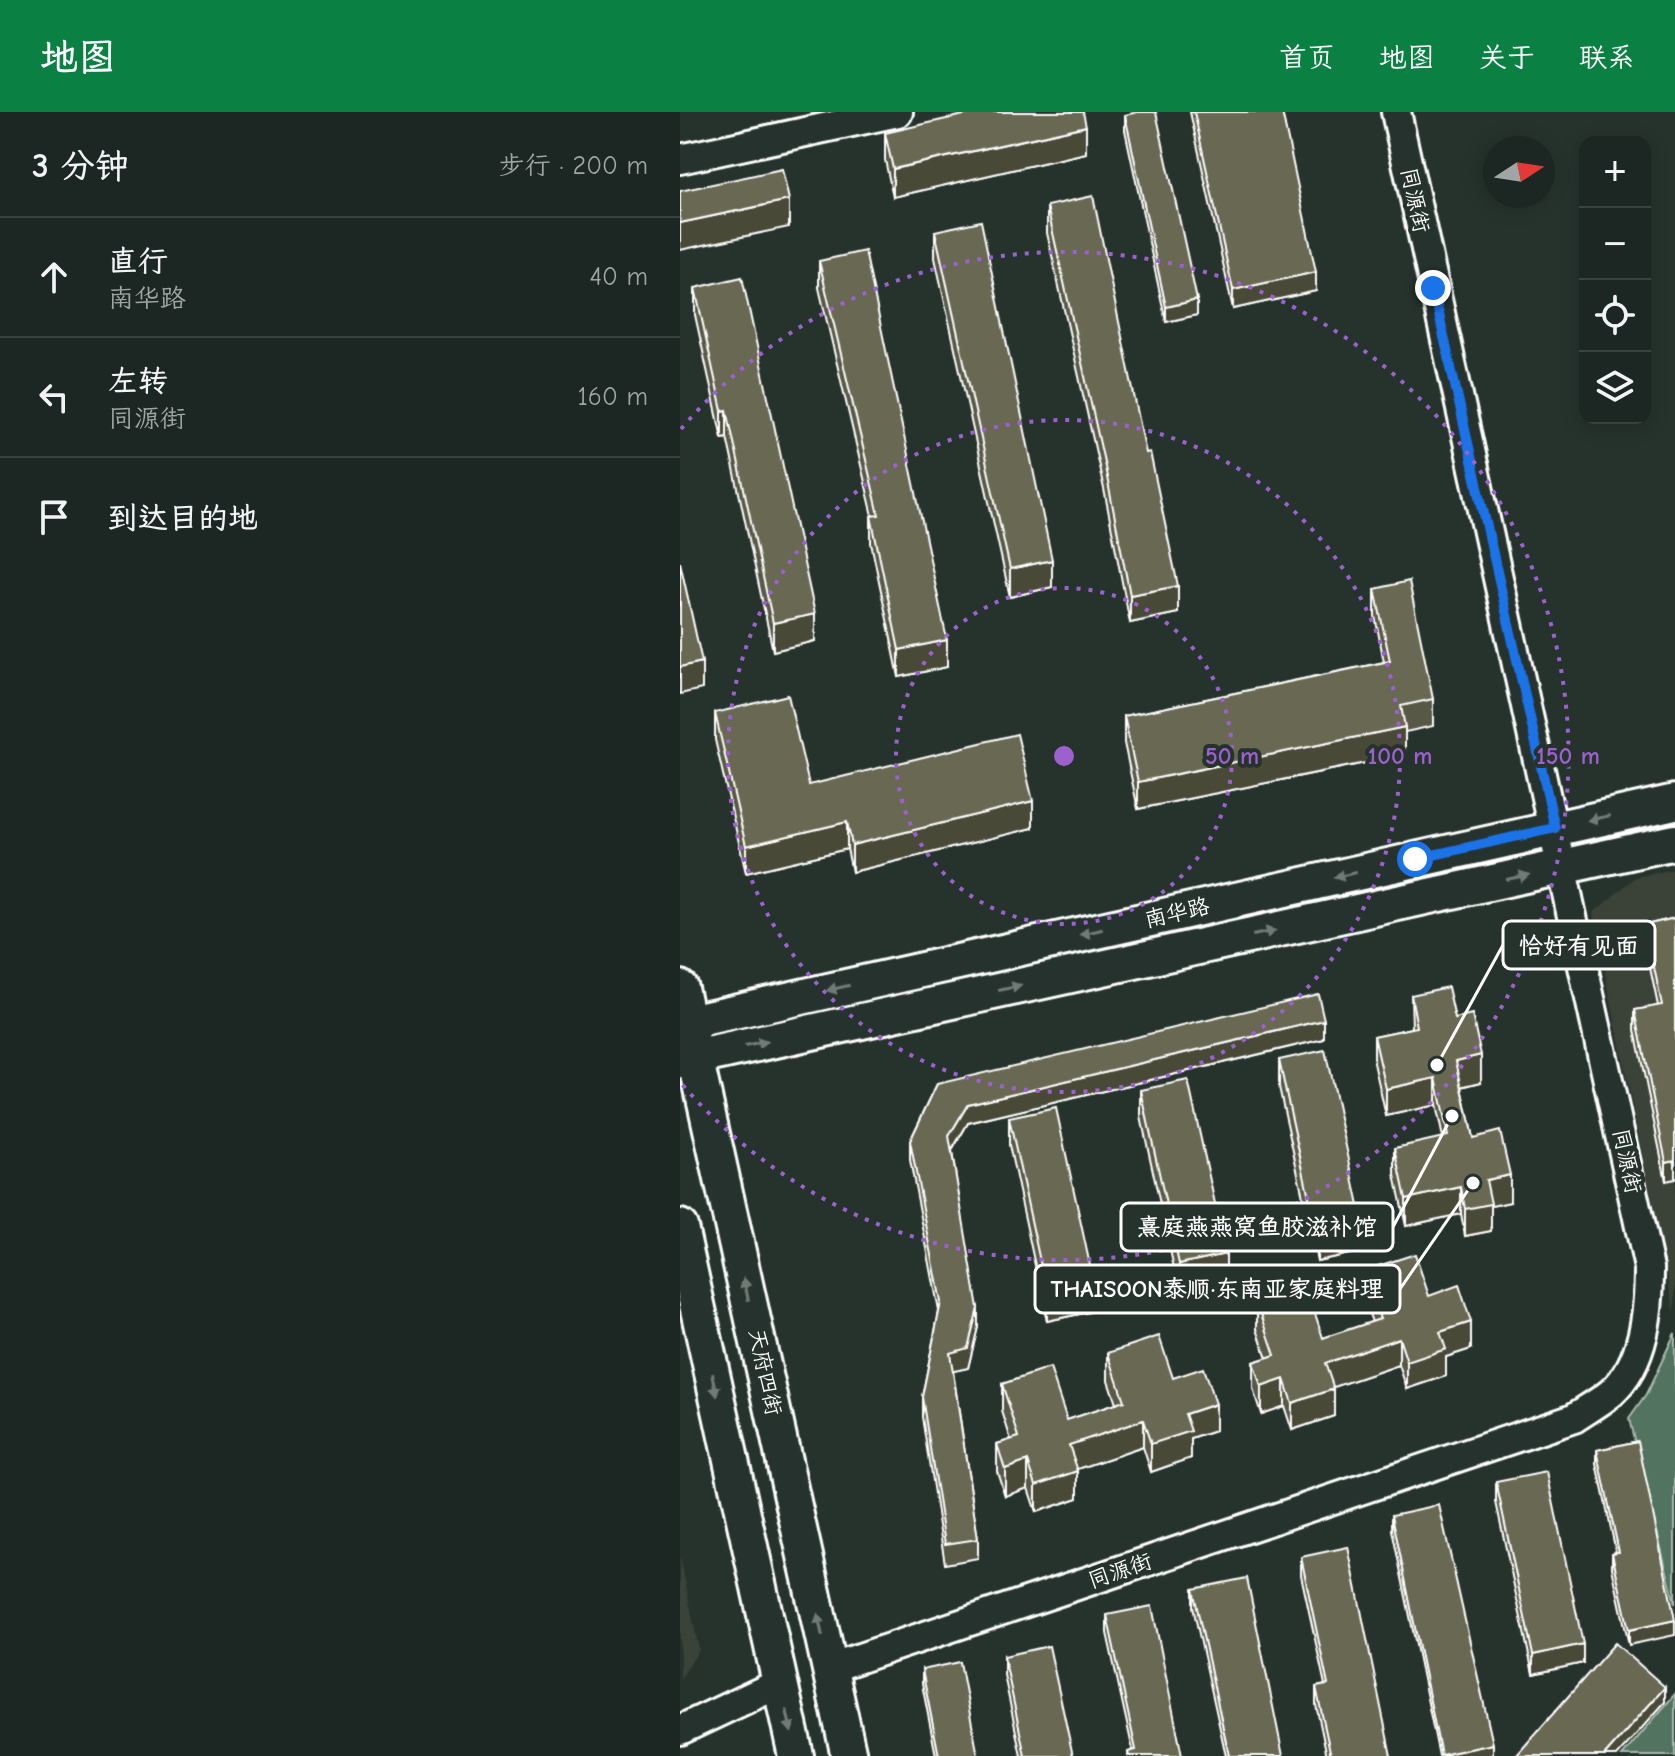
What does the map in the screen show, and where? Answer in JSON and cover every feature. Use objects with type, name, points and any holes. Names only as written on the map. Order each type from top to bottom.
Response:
[{"type":"main road","name":"南华路","points":[[684,1023],[1675,802]]},
{"type":"main road","name":"南华路","points":[[688,1059],[1675,842]]},
{"type":"main road","name":"天府四街","points":[[680,988],[688,1059],[849,1756]]},
{"type":"main road","points":[[680,1227],[796,1756]]},
{"type":"street","points":[[680,159],[898,112]]},
{"type":"street","name":"同源街","points":[[830,1668],[1574,1418],[1613,1391],[1637,1353],[1649,1317],[1649,1268],[1564,867],[1396,112]]},
{"type":"street","points":[[680,1730],[780,1683]]},
{"type":"shaded area","points":[[1675,869],[1675,1314],[1593,913],[1636,877]]},
{"type":"shaded area","points":[[680,1556],[699,1650],[680,1679]]},
{"type":"green space","points":[[1675,1333],[1675,1604],[1629,1419],[1646,1395]]},
{"type":"green space","points":[[1675,1694],[1675,1756],[1622,1756]]},
{"type":"building","points":[[977,112],[1083,112],[1086,126],[893,169],[885,133]]},
{"type":"building","points":[[1156,112],[1197,300],[1166,307],[1125,115]]},
{"type":"building","points":[[1194,112],[1282,112],[1316,272],[1233,290]]},
{"type":"building","points":[[782,169],[789,200],[680,223],[680,191]]},
{"type":"building","points":[[1093,196],[1146,453],[1150,452],[1178,586],[1130,595],[1047,206]]},
{"type":"building","points":[[981,221],[1052,560],[1010,569],[935,231]]},
{"type":"building","points":[[865,251],[947,640],[899,650],[871,516],[879,515],[819,261]]},
{"type":"building","points":[[742,277],[815,614],[773,623],[727,410],[722,411],[695,288]]},
{"type":"building","points":[[680,562],[702,662],[680,667]]},
{"type":"building","points":[[1409,581],[1433,699],[1401,706],[1405,727],[1138,782],[1124,716],[1390,661],[1375,589]]},
{"type":"building","points":[[788,695],[809,785],[1017,734],[1033,801],[852,845],[847,822],[746,846],[715,713]]},
{"type":"building","points":[[1675,918],[1675,1160],[1666,1162],[1635,1010],[1662,1005],[1645,925]]},
{"type":"building","points":[[1448,987],[1455,1019],[1472,1015],[1481,1055],[1456,1061],[1473,1138],[1500,1131],[1510,1175],[1486,1180],[1491,1204],[1465,1209],[1461,1187],[1406,1199],[1395,1148],[1448,1136],[1436,1078],[1386,1089],[1374,1036],[1417,1027],[1411,995]]},
{"type":"building","points":[[1318,994],[1324,1020],[968,1104],[949,1136],[978,1308],[968,1348],[950,1353],[978,1539],[945,1544],[922,1397],[941,1302],[910,1141],[937,1084]]},
{"type":"building","points":[[1325,1050],[1363,1224],[1317,1234],[1279,1060]]},
{"type":"building","points":[[1188,1080],[1226,1254],[1179,1264],[1141,1090]]},
{"type":"building","points":[[1056,1108],[1094,1284],[1047,1294],[1009,1118]]},
{"type":"building","points":[[1415,1254],[1429,1296],[1459,1285],[1471,1322],[1440,1332],[1446,1349],[1407,1362],[1399,1338],[1325,1363],[1334,1389],[1292,1403],[1284,1379],[1261,1387],[1253,1362],[1275,1355],[1257,1302],[1306,1286],[1323,1338],[1380,1319],[1363,1271]]},
{"type":"building","points":[[1159,1336],[1173,1378],[1203,1368],[1215,1404],[1185,1414],[1191,1431],[1151,1444],[1143,1420],[1069,1445],[1078,1471],[1036,1485],[1028,1461],[1005,1469],[997,1444],[1019,1437],[1002,1384],[1050,1368],[1067,1420],[1124,1401],[1108,1353]]},
{"type":"building","points":[[1638,1441],[1675,1620],[1629,1630],[1612,1553],[1619,1552],[1597,1450]]},
{"type":"building","points":[[1547,1472],[1583,1644],[1533,1655],[1496,1482]]},
{"type":"building","points":[[1439,1505],[1493,1744],[1441,1755],[1392,1515]]},
{"type":"building","points":[[1348,1547],[1391,1756],[1331,1756],[1316,1687],[1328,1685],[1301,1557]]},
{"type":"building","points":[[1247,1578],[1283,1756],[1229,1756],[1193,1589]]},
{"type":"building","points":[[1152,1606],[1182,1756],[1129,1756],[1128,1752],[1136,1750],[1107,1615]]},
{"type":"building","points":[[1615,1643],[1665,1687],[1604,1756],[1516,1756]]},
{"type":"building","points":[[1049,1646],[1073,1756],[1025,1756],[1004,1656]]},
{"type":"building","points":[[960,1662],[978,1756],[939,1756],[922,1670]]},
{"type":"place","name":"恰好有见面","points":[[1437,1065]]},
{"type":"place","name":"熹庭燕燕窝鱼胶滋补馆","points":[[1452,1116]]},
{"type":"place","name":"THAISOON泰顺·东南亚家庭料理","points":[[1473,1183]]},
{"type":"route","points":[[1415,859],[1555,828],[1433,288]]}]
